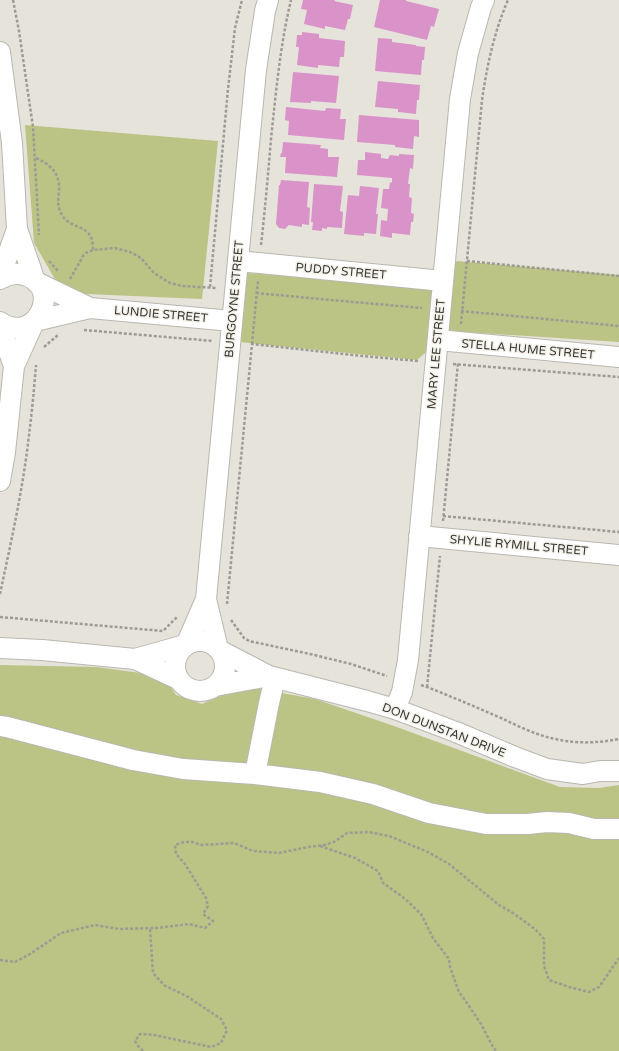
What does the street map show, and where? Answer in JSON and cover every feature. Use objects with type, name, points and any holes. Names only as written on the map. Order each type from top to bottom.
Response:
[{"type":"street","name":"BURGOYNE STREET","points":[[219,650],[214,605],[232,321],[256,70],[268,0]]},
{"type":"street","name":"MARY LEE STREET","points":[[395,709],[402,692],[408,660],[462,92],[468,53],[484,0]]},
{"type":"street","points":[[0,52],[12,143],[17,229],[36,281],[41,288],[44,302],[40,316],[34,321],[14,366],[5,452],[0,481]]},
{"type":"street","points":[[0,278],[17,229]]},
{"type":"street","name":"PUDDY STREET","points":[[238,261],[443,281]]},
{"type":"street","name":"LUNDIE STREET","points":[[0,278],[11,274],[24,274],[90,308]]},
{"type":"street","name":"LUNDIE STREET","points":[[0,322],[9,327],[22,328],[28,326],[34,321],[90,308],[232,321]]},
{"type":"street","points":[[0,326],[14,366]]},
{"type":"street","name":"STELLA HUME STREET","points":[[438,340],[619,358]]},
{"type":"street","name":"SHYLIE RYMILL STREET","points":[[419,536],[619,555]]},
{"type":"street","name":"BURGOYNE STREET","points":[[185,645],[214,605]]},
{"type":"street","points":[[0,648],[42,650],[135,659],[178,679],[188,688],[195,691],[202,691],[215,686],[224,673],[225,665],[219,650],[213,644],[199,641],[135,659]]},
{"type":"street","points":[[178,679],[175,672],[176,657],[185,645]]},
{"type":"street","name":"DON DUNSTAN DRIVE","points":[[219,650],[272,677],[395,709],[548,769],[583,774],[600,771],[619,771]]},
{"type":"street","points":[[255,774],[269,703],[272,677]]},
{"type":"street","name":"DON DUNSTAN DRIVE","points":[[215,686],[272,677]]},
{"type":"street","points":[[0,726],[140,761],[183,769],[255,774],[320,782],[373,794],[429,813],[486,824],[528,824],[548,822],[568,823],[594,829],[619,829]]},
{"type":"path","points":[[13,0],[33,127],[40,237]]},
{"type":"path","points":[[210,287],[228,89],[236,28],[242,0]]},
{"type":"path","points":[[36,158],[46,163],[56,174],[59,180],[59,210],[62,216],[70,224],[84,229],[89,234],[92,240],[93,250]]},
{"type":"path","points":[[63,294],[69,280],[86,253],[93,250],[116,248],[130,252],[141,258],[154,273],[170,283],[182,286],[210,287],[320,300],[619,326]]},
{"type":"path","points":[[47,259],[58,272]]},
{"type":"path","points":[[467,261],[619,276]]},
{"type":"path","points":[[43,348],[61,332],[61,315]]},
{"type":"path","points":[[619,377],[362,356],[252,344],[214,605],[228,617],[244,638],[249,641],[351,664],[427,687],[535,733],[555,739],[581,743],[619,739]]},
{"type":"path","points":[[0,594],[26,459],[36,363]]},
{"type":"path","points":[[443,516],[619,532]]},
{"type":"path","points":[[0,617],[163,631],[178,617]]},
{"type":"path","points":[[0,960],[15,962],[30,954],[61,933],[95,925],[119,929],[150,928],[189,924],[205,928],[213,921],[203,914],[208,906],[206,898],[185,864],[176,854],[176,845],[184,842],[192,842],[202,845],[234,843],[253,851],[279,853],[324,845],[334,842],[347,833],[368,832],[389,836],[422,849],[449,864],[499,905],[535,929],[544,939],[544,966],[549,980],[589,992],[599,987],[619,958]]},
{"type":"path","points":[[319,845],[355,858],[378,871],[383,883],[404,898],[421,914],[433,938],[449,959],[450,967],[459,992],[481,1024],[496,1051]]},
{"type":"path","points":[[143,1051],[138,1047],[135,1041],[140,1034],[154,1035],[211,1047],[221,1044],[227,1030],[221,1019],[188,997],[164,985],[153,973],[150,928]]},
{"type":"green space","points":[[25,125],[218,141],[202,299],[63,293],[34,243]]},
{"type":"green space","points":[[457,261],[619,275],[619,342],[450,331],[417,360],[240,342],[247,273],[430,286]]},
{"type":"green space","points":[[0,665],[96,667],[141,673],[168,683],[176,695],[202,704],[243,686],[315,699],[394,726],[560,787],[599,788],[619,785],[619,1051],[0,1051]]},
{"type":"building","points":[[303,0],[335,0],[334,1],[353,5],[350,19],[348,19],[345,30],[325,26],[325,29],[304,24],[307,10],[301,9]]},
{"type":"building","points":[[380,0],[406,0],[439,9],[434,27],[431,26],[427,40],[374,27]]},
{"type":"building","points":[[302,32],[319,34],[319,38],[345,41],[344,57],[340,57],[339,67],[318,65],[318,68],[297,65],[299,47],[296,47],[297,35],[302,35]]},
{"type":"building","points":[[378,38],[392,39],[392,42],[425,47],[421,75],[375,71]]},
{"type":"building","points":[[293,72],[339,76],[336,103],[311,101],[311,103],[290,102]]},
{"type":"building","points":[[378,81],[420,85],[416,114],[398,112],[398,109],[375,107]]},
{"type":"building","points":[[286,107],[325,111],[326,108],[341,109],[340,119],[346,119],[344,140],[288,135],[289,121],[285,120]]},
{"type":"building","points":[[359,115],[419,120],[419,137],[414,136],[413,149],[395,147],[395,145],[357,142]]},
{"type":"building","points":[[283,142],[321,145],[320,148],[328,149],[328,157],[339,157],[337,177],[285,173],[286,157],[280,157]]},
{"type":"building","points":[[365,152],[381,154],[381,158],[388,159],[390,155],[414,155],[413,169],[410,168],[408,184],[410,184],[409,197],[412,198],[411,213],[414,214],[413,222],[411,222],[410,235],[392,233],[392,238],[380,236],[381,220],[387,221],[388,209],[381,208],[383,189],[389,189],[390,182],[392,183],[392,178],[357,175],[358,160],[365,160]]},
{"type":"building","points":[[281,180],[309,182],[307,207],[310,208],[309,225],[302,224],[302,227],[289,225],[285,229],[279,228],[276,224],[279,185]]},
{"type":"building","points":[[314,184],[343,186],[340,211],[343,212],[342,228],[327,227],[327,229],[322,228],[322,231],[312,230],[313,222],[311,222]]},
{"type":"building","points":[[360,186],[379,188],[376,214],[378,214],[376,234],[364,233],[364,236],[344,234],[348,195],[359,196]]}]
